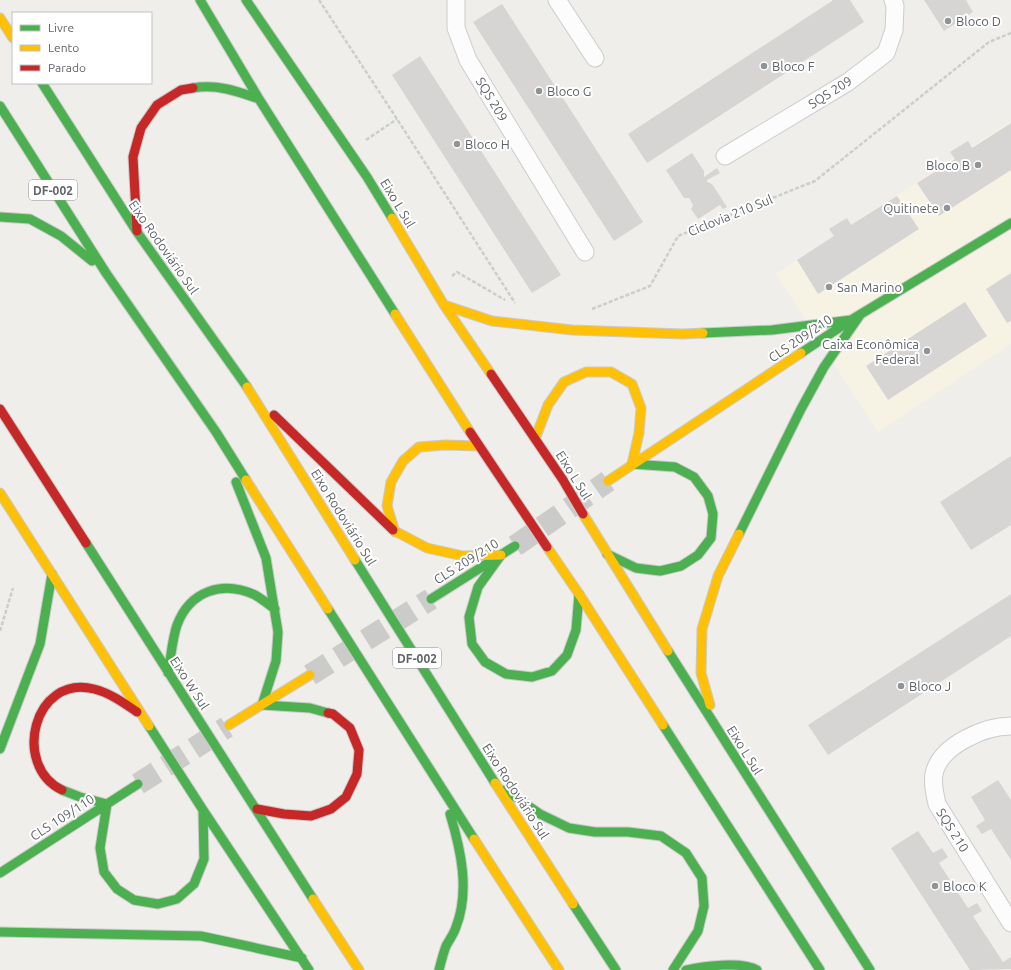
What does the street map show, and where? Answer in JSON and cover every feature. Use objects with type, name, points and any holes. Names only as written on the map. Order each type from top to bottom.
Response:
[{"type":"main road","points":[[200,0],[259,99],[479,446],[579,594],[820,970]]},
{"type":"main road","name":"Eixo L Sul","points":[[246,0],[367,177],[444,305],[563,480],[607,554],[870,970]]},
{"type":"main road","points":[[0,18],[12,36]]},
{"type":"main road","name":"Eixo Rodoviário Sul","points":[[43,84],[137,232],[249,390],[495,783],[616,970]]},
{"type":"main road","points":[[137,232],[133,157],[141,128],[157,105],[181,90],[207,86],[237,91],[259,99]]},
{"type":"main road","name":"DF-002","points":[[0,106],[106,273],[216,432],[442,790],[559,970]]},
{"type":"main road","points":[[0,217],[30,219],[60,236],[106,273]]},
{"type":"main road","name":"CLS 209/210","points":[[608,481],[852,320],[1011,223]]},
{"type":"main road","points":[[444,305],[492,321],[572,330],[683,334],[772,330],[852,320]]},
{"type":"main road","points":[[717,729],[701,673],[702,629],[718,576],[801,409],[824,367],[860,315]]},
{"type":"main road","points":[[536,439],[548,405],[564,382],[586,372],[611,372],[632,384],[641,408],[639,433],[632,465],[675,467],[694,477],[708,496],[713,514],[711,538],[698,555],[681,566],[660,571],[636,568],[607,554]]},
{"type":"main road","points":[[249,390],[395,532],[427,548],[456,555],[501,555]]},
{"type":"main road","name":"Eixo W Sul","points":[[0,409],[360,970]]},
{"type":"main road","points":[[216,432],[266,558],[276,609],[278,632],[276,661],[262,705]]},
{"type":"main road","points":[[395,532],[387,506],[391,482],[403,461],[419,447],[445,445],[479,446]]},
{"type":"main road","points":[[0,493],[203,810],[309,970]]},
{"type":"main road","name":"CLS 209/210","points":[[431,599],[515,546]]},
{"type":"main road","points":[[501,555],[478,587],[469,618],[472,644],[485,662],[506,674],[532,677],[552,671],[567,655],[576,630],[579,594]]},
{"type":"main road","points":[[0,749],[40,644],[52,574]]},
{"type":"main road","points":[[168,673],[173,642],[180,619],[193,598],[210,589],[232,588],[253,594],[276,609]]},
{"type":"main road","points":[[229,725],[310,676]]},
{"type":"main road","points":[[144,717],[118,698],[99,690],[80,687],[60,691],[45,704],[35,725],[34,749],[42,771],[56,787],[77,796],[107,804],[100,848],[104,872],[117,889],[134,900],[158,904],[177,899],[194,884],[204,859],[203,810]]},
{"type":"main road","points":[[257,809],[284,814],[311,816],[330,809],[346,797],[357,774],[359,750],[350,728],[333,714],[310,708],[262,705]]},
{"type":"main road","points":[[495,783],[540,814],[569,828],[595,832],[628,832],[661,836],[686,853],[702,878],[704,906],[698,931],[673,970]]},
{"type":"main road","name":"CLS 109/110","points":[[0,873],[138,784]]},
{"type":"main road","points":[[439,970],[444,950],[456,926],[462,899],[463,870],[456,830],[442,790]]},
{"type":"main road","points":[[0,932],[201,936],[302,958]]},
{"type":"main road","points":[[686,970],[700,966],[726,964],[754,968],[757,970]]},
{"type":"street","name":"SQS 209","points":[[456,0],[456,28],[468,60],[585,252]]},
{"type":"street","points":[[557,0],[595,58]]},
{"type":"street","name":"SQS 209","points":[[725,156],[848,82],[886,53],[894,30],[895,6],[893,0]]},
{"type":"street","name":"SQS 210","points":[[1011,726],[990,729],[956,744],[942,757],[934,773],[934,789],[937,804],[1011,923]]},
{"type":"path","points":[[319,0],[519,308],[512,304]]},
{"type":"path","name":"Ciclovia 210 Sul","points":[[587,310],[650,286],[678,236],[815,181],[989,42],[1011,34]]},
{"type":"path","points":[[366,141],[397,119]]},
{"type":"path","points":[[448,279],[457,272],[505,300]]},
{"type":"path","points":[[0,631],[13,588]]},
{"type":"shaded area","points":[[1011,121],[1011,344],[878,432],[776,274]]},
{"type":"building","name":"Bloco F","points":[[832,0],[850,0],[864,22],[647,163],[628,134]]},
{"type":"building","name":"Bloco D","points":[[924,0],[966,0],[973,12],[944,31]]},
{"type":"building","name":"Bloco G","points":[[502,4],[643,222],[614,241],[473,22]]},
{"type":"building","name":"Bloco H","points":[[420,56],[561,275],[532,293],[392,75]]},
{"type":"building","name":"Bloco B","points":[[1011,123],[1011,170],[939,216],[917,183],[955,159],[950,152],[968,141],[972,148]]},
{"type":"building","points":[[692,153],[704,171],[704,177],[717,168],[720,173],[707,180],[707,182],[712,184],[727,207],[723,209],[720,205],[698,219],[691,209],[693,205],[689,198],[684,198],[666,170]]},
{"type":"building","points":[[897,196],[919,229],[818,294],[797,260],[834,236],[829,229],[847,218],[851,225]]},
{"type":"building","points":[[1011,273],[1011,321],[1007,323],[986,289]]},
{"type":"building","name":"Caixa Econômica Federal","points":[[965,302],[987,336],[888,400],[866,366]]},
{"type":"building","points":[[1011,456],[1011,525],[971,550],[940,502]]},
{"type":"building","name":"Bloco J","points":[[1011,594],[1011,636],[828,755],[808,725]]},
{"type":"building","points":[[998,780],[1011,800],[1011,860],[991,829],[982,834],[976,826],[985,820],[971,797]]},
{"type":"building","name":"Bloco K","points":[[918,831],[933,853],[942,848],[948,857],[939,863],[968,908],[977,903],[982,911],[973,916],[1003,962],[1011,957],[1011,969],[970,970],[891,848]]},
{"type":"tunnel","points":[[515,546],[608,481]]},
{"type":"tunnel","points":[[310,675],[431,599]]},
{"type":"tunnel","points":[[138,784],[227,727]]},
{"type":"traffic: fast","points":[[200,0],[259,99],[395,314]]},
{"type":"traffic: fast","points":[[246,0],[367,177],[392,218]]},
{"type":"traffic: fast","points":[[43,84],[137,232],[247,387]]},
{"type":"traffic: fast","points":[[193,88],[219,88],[235,91],[259,99]]},
{"type":"traffic: fast","points":[[0,106],[106,273],[216,432],[246,480]]},
{"type":"traffic: fast","points":[[0,217],[30,219],[61,236],[92,261]]},
{"type":"traffic: fast","points":[[801,353],[851,320],[1011,223]]},
{"type":"traffic: fast","points":[[739,534],[801,409],[824,367],[860,315]]},
{"type":"traffic: fast","points":[[703,333],[772,330],[851,320]]},
{"type":"traffic: fast","points":[[607,554],[636,568],[660,571],[681,566],[698,555],[711,538],[713,514],[708,496],[694,477],[675,467],[632,464]]},
{"type":"traffic: fast","points":[[236,482],[266,558],[278,632],[276,661],[262,705]]},
{"type":"traffic: fast","points":[[86,543],[313,899]]},
{"type":"traffic: fast","points":[[431,599],[515,546]]},
{"type":"traffic: fast","points":[[501,555],[478,587],[469,617],[472,644],[485,662],[506,674],[532,677],[552,671],[567,655],[576,630],[579,594]]},
{"type":"traffic: fast","points":[[355,560],[495,783]]},
{"type":"traffic: fast","points":[[0,749],[40,644],[52,574]]},
{"type":"traffic: fast","points":[[168,673],[177,625],[183,613],[190,604],[199,597],[208,592],[219,589],[231,589],[255,595],[275,609]]},
{"type":"traffic: fast","points":[[328,609],[474,839]]},
{"type":"traffic: fast","points":[[668,651],[870,970]]},
{"type":"traffic: fast","points":[[262,705],[310,708],[328,713]]},
{"type":"traffic: fast","points":[[663,725],[820,970]]},
{"type":"traffic: fast","points":[[149,726],[309,970]]},
{"type":"traffic: fast","points":[[0,873],[138,784]]},
{"type":"traffic: fast","points":[[62,790],[80,797],[107,804],[100,848],[104,872],[117,889],[134,900],[158,904],[177,899],[194,884],[204,859],[203,810]]},
{"type":"traffic: fast","points":[[505,790],[540,814],[569,828],[595,832],[628,832],[661,836],[686,853],[702,878],[704,906],[698,931],[673,970]]},
{"type":"traffic: fast","points":[[439,970],[446,946],[456,927],[463,899],[462,870],[458,842],[450,814]]},
{"type":"traffic: fast","points":[[573,904],[616,970]]},
{"type":"traffic: fast","points":[[0,932],[201,936],[302,958]]},
{"type":"traffic: fast","points":[[686,970],[722,965],[751,967],[757,970]]},
{"type":"traffic: slow","points":[[0,18],[12,36]]},
{"type":"traffic: slow","points":[[392,218],[444,305],[491,374]]},
{"type":"traffic: slow","points":[[444,305],[492,321],[572,330],[683,334],[703,333]]},
{"type":"traffic: slow","points":[[395,314],[470,432]]},
{"type":"traffic: slow","points":[[608,481],[801,353]]},
{"type":"traffic: slow","points":[[535,439],[548,405],[564,382],[586,372],[611,372],[632,384],[641,408],[639,433],[632,464]]},
{"type":"traffic: slow","points":[[247,387],[355,560]]},
{"type":"traffic: slow","points":[[395,532],[387,506],[391,482],[403,461],[419,447],[445,445],[479,446]]},
{"type":"traffic: slow","points":[[246,480],[328,609]]},
{"type":"traffic: slow","points":[[0,493],[149,726]]},
{"type":"traffic: slow","points":[[583,514],[668,651]]},
{"type":"traffic: slow","points":[[393,530],[427,548],[463,556],[501,555]]},
{"type":"traffic: slow","points":[[710,705],[701,673],[702,629],[718,576],[739,534]]},
{"type":"traffic: slow","points":[[547,547],[663,725]]},
{"type":"traffic: slow","points":[[229,725],[310,675]]},
{"type":"traffic: slow","points":[[495,783],[573,904]]},
{"type":"traffic: slow","points":[[474,839],[559,970]]},
{"type":"traffic: slow","points":[[313,899],[359,970]]},
{"type":"traffic: jam","points":[[137,231],[133,157],[141,128],[157,105],[181,90],[193,88]]},
{"type":"traffic: jam","points":[[491,374],[563,480],[583,514]]},
{"type":"traffic: jam","points":[[0,409],[86,543]]},
{"type":"traffic: jam","points":[[274,415],[393,530]]},
{"type":"traffic: jam","points":[[470,432],[547,547]]},
{"type":"traffic: jam","points":[[62,790],[47,778],[37,762],[34,744],[36,725],[44,708],[56,695],[73,688],[94,689],[111,696],[137,712]]},
{"type":"traffic: jam","points":[[257,809],[284,814],[311,816],[331,809],[346,797],[357,774],[359,750],[350,728],[333,714],[328,713]]},
{"type":"place","name":"Bloco D","points":[[948,21]]},
{"type":"place","name":"Bloco F","points":[[764,66]]},
{"type":"place","name":"Bloco G","points":[[539,91]]},
{"type":"place","name":"Bloco H","points":[[457,144]]},
{"type":"place","name":"Bloco B","points":[[978,165]]},
{"type":"place","name":"Quitinete","points":[[947,208]]},
{"type":"place","name":"San Marino","points":[[829,287]]},
{"type":"place","name":"Caixa Econômica Federal","points":[[927,351]]},
{"type":"place","name":"Bloco J","points":[[901,686]]},
{"type":"place","name":"Bloco K","points":[[935,886]]}]
